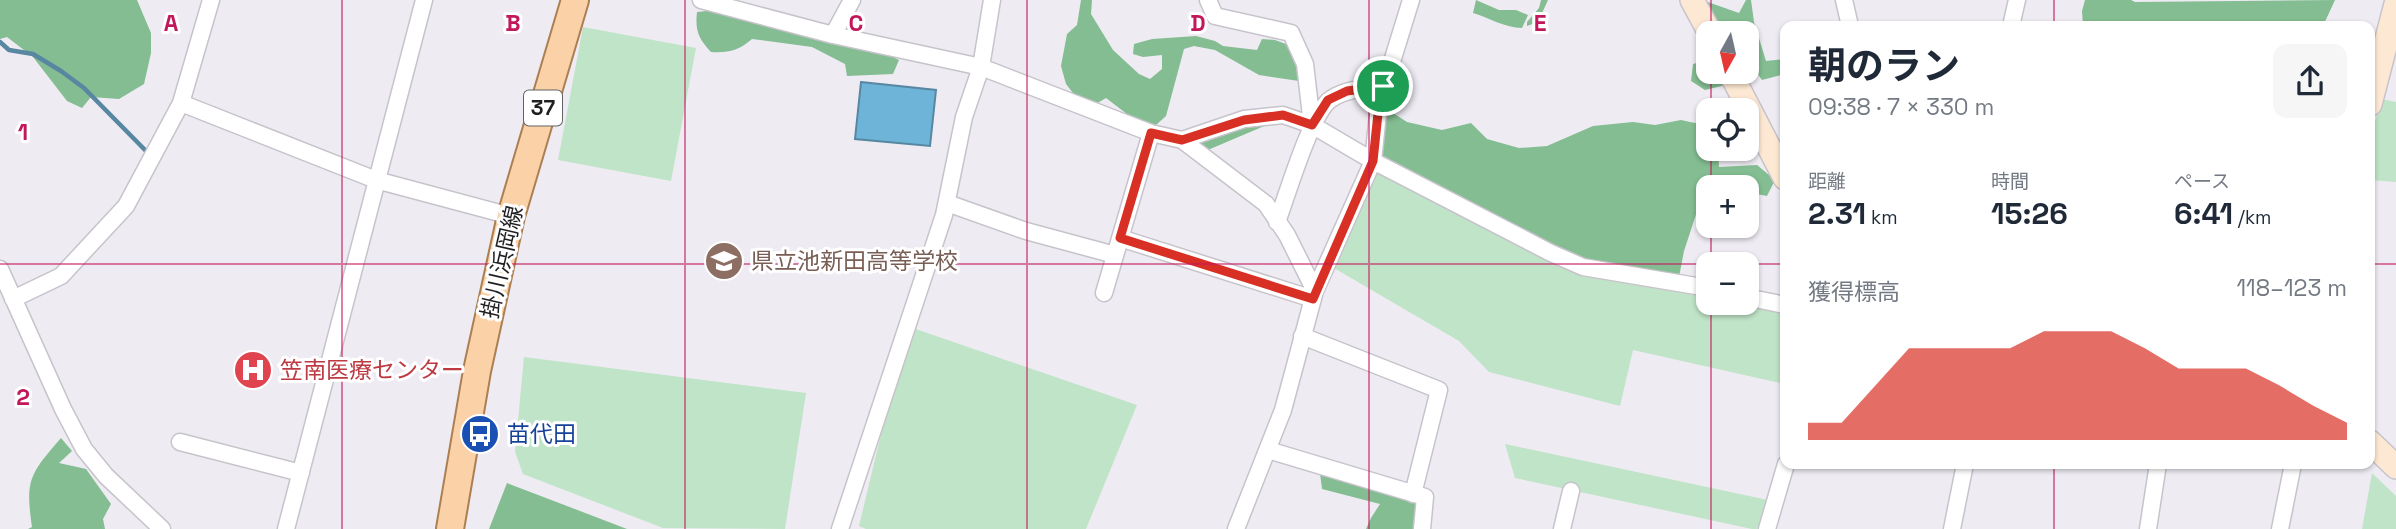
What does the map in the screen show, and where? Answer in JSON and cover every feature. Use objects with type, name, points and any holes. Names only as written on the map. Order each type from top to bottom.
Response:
[{"type":"main road","name":"掛川浜岡線","points":[[450,529],[477,371],[511,216],[575,0]]},
{"type":"main road","points":[[1692,0],[1703,21]]},
{"type":"main road","points":[[2375,85],[2396,4]]},
{"type":"main road","points":[[1736,84],[1780,168]]},
{"type":"main road","points":[[2375,447],[2396,467]]},
{"type":"street","points":[[13,299],[61,276],[125,206],[181,103],[211,0]]},
{"type":"street","points":[[286,529],[424,0]]},
{"type":"street","points":[[701,0],[833,34],[981,67],[1151,133],[1182,140],[1266,204],[1314,295]]},
{"type":"street","points":[[833,34],[852,0]]},
{"type":"street","points":[[840,529],[947,203],[964,117],[981,67],[992,0]]},
{"type":"street","points":[[1208,0],[1215,16],[1291,33],[1305,64],[1312,125]]},
{"type":"street","points":[[1236,529],[1283,411],[1314,295],[1373,161],[1383,86],[1411,0]]},
{"type":"street","points":[[1844,0],[1849,21]]},
{"type":"street","points":[[2012,21],[2017,0]]},
{"type":"street","points":[[1277,222],[1312,125],[1328,100],[1347,91],[1383,86]]},
{"type":"street","points":[[181,103],[376,180],[511,216]]},
{"type":"street","points":[[1182,140],[1244,120],[1283,115],[1312,125],[1373,161],[1583,267],[1696,286]]},
{"type":"street","points":[[1104,293],[1151,133]]},
{"type":"street","points":[[947,203],[1026,231],[1115,255]]},
{"type":"street","points":[[1120,238],[1314,295]]},
{"type":"street","points":[[0,269],[63,409],[84,449],[106,477],[162,529]]},
{"type":"street","points":[[1759,300],[1780,304]]},
{"type":"street","points":[[1302,336],[1438,390],[1413,494]]},
{"type":"street","points":[[180,442],[301,473]]},
{"type":"street","points":[[1268,450],[1425,498],[1422,529]]},
{"type":"street","points":[[1767,529],[1785,469]]},
{"type":"street","points":[[1952,529],[1964,469]]},
{"type":"street","points":[[2148,529],[2157,469]]},
{"type":"street","points":[[2280,529],[2292,469]]},
{"type":"street","points":[[1562,529],[1571,491]]},
{"type":"green space","points":[[0,0],[137,0],[151,33],[151,53],[144,84],[119,99],[91,97],[82,108],[67,101],[33,57],[7,37],[0,39]]},
{"type":"green space","points":[[1081,0],[1092,0],[1091,14],[1113,50],[1139,74],[1150,79],[1162,69],[1162,55],[1143,57],[1133,54],[1134,44],[1152,39],[1196,36],[1223,46],[1257,50],[1262,39],[1275,40],[1294,47],[1306,82],[1259,75],[1215,50],[1194,46],[1184,49],[1166,116],[1156,125],[1127,114],[1106,98],[1096,104],[1076,97],[1066,84],[1061,66],[1067,34],[1077,25]]},
{"type":"green space","points":[[1476,0],[1499,10],[1516,10],[1528,15],[1522,28],[1510,26],[1473,13]]},
{"type":"green space","points":[[1541,0],[1548,0],[1538,22],[1527,26],[1527,22],[1539,8]]},
{"type":"green space","points":[[1702,0],[1739,13],[1746,0],[1751,0],[1754,21],[1712,21]]},
{"type":"green space","points":[[2085,0],[2335,0],[2325,21],[2083,21]]},
{"type":"green space","points":[[718,10],[885,53],[899,60],[893,74],[847,76],[845,64],[812,47],[752,39],[733,50],[711,52],[698,34],[697,12]]},
{"type":"green space","points":[[583,27],[696,48],[671,181],[558,160]]},
{"type":"green space","points":[[1759,38],[1766,61],[1780,60],[1780,75],[1762,80],[1759,76]]},
{"type":"green space","points":[[1696,63],[1696,84],[1726,85],[1705,90],[1691,81],[1693,64]]},
{"type":"green space","points":[[2381,99],[2396,102],[2396,182],[2375,180],[2375,122]]},
{"type":"green space","points":[[1379,104],[1407,122],[1442,130],[1471,123],[1487,139],[1519,148],[1547,146],[1593,126],[1633,122],[1655,125],[1681,120],[1696,123],[1696,161],[1719,161],[1719,167],[1757,165],[1775,180],[1767,196],[1759,194],[1759,175],[1696,175],[1696,214],[1684,251],[1678,282],[1577,264],[1377,163]]},
{"type":"green space","points":[[1283,118],[1203,152],[1187,141],[1244,122]]},
{"type":"green space","points":[[1377,163],[1696,284],[1696,315],[1759,315],[1759,302],[1780,302],[1780,383],[1633,350],[1620,406],[1489,372],[1459,341],[1327,264]]},
{"type":"green space","points":[[907,326],[1137,405],[1086,529],[866,529],[859,526]]},
{"type":"green space","points":[[524,357],[806,393],[785,529],[663,528],[523,474],[515,452]]},
{"type":"green space","points":[[61,438],[72,451],[59,463],[86,469],[111,504],[103,519],[105,529],[28,529],[32,527],[29,498],[32,478],[42,460]]},
{"type":"green space","points":[[1505,444],[1768,500],[1757,529],[1752,529],[1515,478]]},
{"type":"green space","points":[[1320,473],[1414,497],[1419,517],[1415,529],[1366,529],[1380,504],[1322,489]]},
{"type":"green space","points":[[2372,473],[2396,496],[2396,529],[2362,529]]},
{"type":"green space","points":[[507,483],[627,529],[489,529]]},
{"type":"water","points":[[861,82],[936,90],[930,146],[855,139]]},
{"type":"waterway","points":[[0,42],[9,50],[33,54],[84,88],[147,152]]},
{"type":"place","name":"県立池新田高等学校","points":[[724,261]]},
{"type":"place","name":"笠南医療センター","points":[[253,370]]},
{"type":"place","name":"苗代田","points":[[480,434]]},
{"type":"route","points":[[1383,86],[1373,161],[1313,299],[1120,238],[1151,133],[1182,140],[1244,120],[1283,115],[1312,125],[1328,100],[1347,91],[1383,86]]}]
